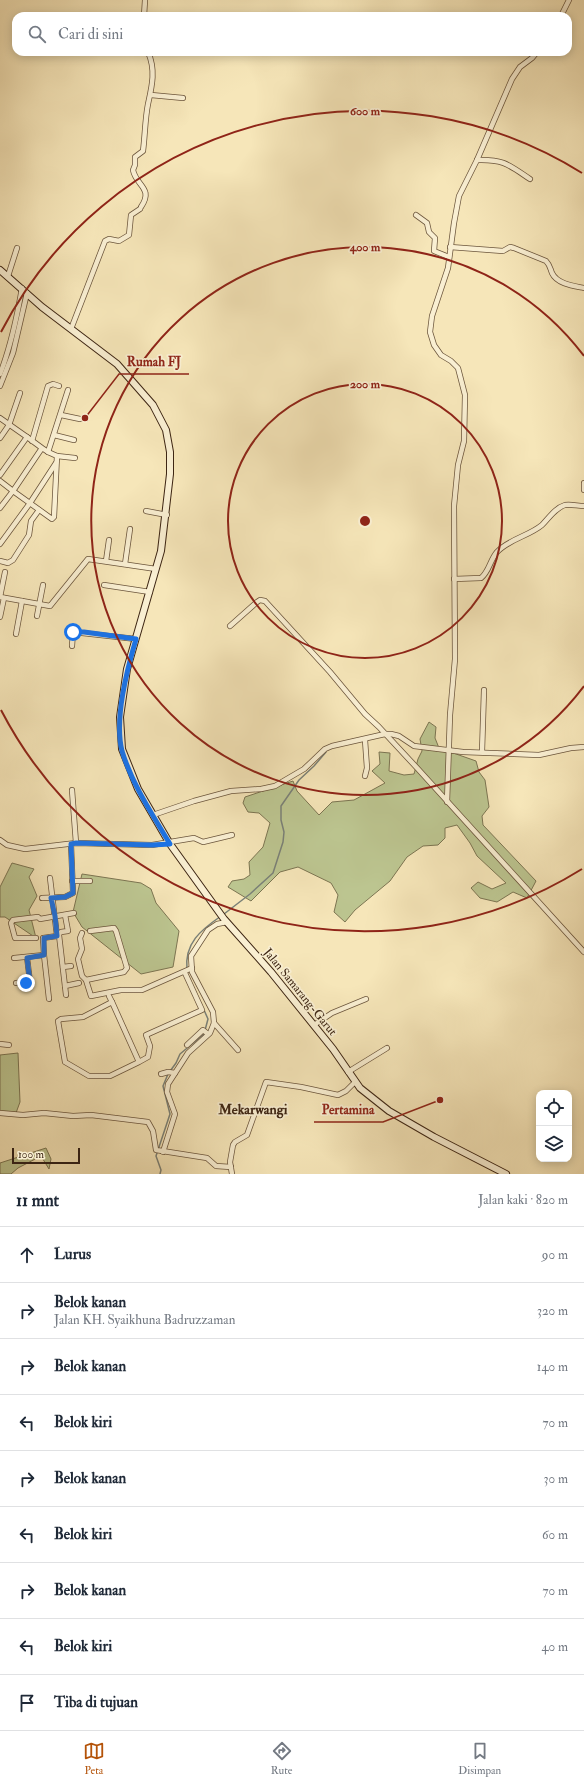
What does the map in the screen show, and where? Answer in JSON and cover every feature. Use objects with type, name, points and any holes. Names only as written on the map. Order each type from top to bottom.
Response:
[{"type":"main road","name":"Jalan Samarang-Garut","points":[[0,270],[42,307],[117,364],[141,390],[160,417],[166,430],[170,452],[170,474],[167,515],[162,551],[128,669],[121,712],[122,749],[132,778],[152,815],[170,844],[225,921],[271,972],[314,1025],[355,1082],[389,1111],[434,1137],[506,1174]]},
{"type":"street","points":[[144,12],[145,0]]},
{"type":"street","points":[[563,12],[569,0]]},
{"type":"street","points":[[71,329],[105,241],[109,239],[119,241],[129,235],[131,216],[145,201],[146,193],[144,186],[136,179],[133,170],[135,165],[135,157],[143,151],[151,95],[153,72],[149,56]]},
{"type":"street","points":[[447,802],[455,659],[454,506],[458,465],[464,441],[465,395],[458,368],[451,361],[441,355],[434,345],[430,332],[432,316],[448,268],[450,246],[459,196],[477,160],[512,79],[520,67],[534,56]]},
{"type":"street","points":[[151,95],[183,98]]},
{"type":"street","points":[[477,160],[498,161],[512,166],[530,179]]},
{"type":"street","points":[[416,216],[427,224],[429,232],[435,238],[434,251],[449,257]]},
{"type":"street","points":[[450,246],[503,251],[510,247],[514,248],[549,264],[552,275],[563,283],[584,288]]},
{"type":"street","points":[[8,276],[17,248]]},
{"type":"street","points":[[0,374],[5,362],[22,288]]},
{"type":"street","points":[[0,386],[13,353],[27,293]]},
{"type":"street","points":[[32,441],[48,386],[53,384],[59,386]]},
{"type":"street","points":[[48,452],[68,390]]},
{"type":"street","points":[[0,438],[9,425],[20,393]]},
{"type":"street","points":[[61,415],[80,419]]},
{"type":"street","points":[[0,418],[57,459],[75,458]]},
{"type":"street","points":[[54,435],[74,440]]},
{"type":"street","points":[[0,475],[27,437]]},
{"type":"street","points":[[0,508],[42,448]]},
{"type":"street","points":[[0,544],[30,503],[57,459]]},
{"type":"street","points":[[0,481],[50,518],[54,517],[57,459]]},
{"type":"street","points":[[584,483],[584,490]]},
{"type":"street","points":[[454,579],[481,578],[487,571],[489,564],[497,552],[514,540],[542,524],[555,511],[565,505],[584,506]]},
{"type":"street","points":[[0,561],[8,563],[14,560],[29,535],[31,521],[39,510]]},
{"type":"street","points":[[146,511],[167,515]]},
{"type":"street","points":[[125,564],[130,529]]},
{"type":"street","points":[[106,561],[109,540]]},
{"type":"street","points":[[1,597],[50,606],[88,559],[156,569]]},
{"type":"street","points":[[0,617],[1,597],[5,572]]},
{"type":"street","points":[[104,585],[150,592]]},
{"type":"street","points":[[37,616],[43,586]]},
{"type":"street","points":[[230,626],[257,602],[260,600],[265,601],[365,714],[584,952]]},
{"type":"street","points":[[16,634],[22,601]]},
{"type":"street","points":[[72,646],[73,632],[136,639]]},
{"type":"street","points":[[482,752],[484,690]]},
{"type":"street","points":[[152,815],[224,793],[275,786],[304,769],[325,749],[340,744],[365,740],[385,734],[399,736],[414,746],[449,750],[539,755],[570,748],[584,747]]},
{"type":"street","points":[[365,740],[367,768],[365,776]]},
{"type":"street","points":[[42,898],[65,897],[73,893],[72,881],[74,843],[72,790]]},
{"type":"street","points":[[0,840],[7,845],[25,849],[74,843],[170,844],[194,838],[205,842],[232,835]]},
{"type":"street","points":[[50,878],[51,898],[63,967],[66,996]]},
{"type":"street","points":[[72,881],[90,881]]},
{"type":"street","points":[[65,914],[68,931],[61,932],[58,936],[15,938],[11,923],[13,920],[38,917],[40,919],[65,914],[74,913]]},
{"type":"street","points":[[225,921],[208,930],[191,956],[191,969],[213,1012],[214,1023],[238,1050]]},
{"type":"street","points":[[86,980],[124,972],[127,968],[114,928],[90,932]]},
{"type":"street","points":[[82,933],[80,938],[82,949],[78,959],[82,976],[86,980],[91,996]]},
{"type":"street","points":[[39,938],[44,955],[49,999]]},
{"type":"street","points":[[14,958],[27,958],[44,955]]},
{"type":"street","points":[[16,983],[30,982],[27,958]]},
{"type":"street","points":[[63,967],[71,966]]},
{"type":"street","points":[[85,997],[121,990],[142,990],[185,973],[191,969]]},
{"type":"street","points":[[112,1002],[83,1017],[61,1018],[58,1021],[65,1062],[89,1076],[110,1076],[148,1058],[150,1046],[146,1035],[202,1010],[185,973]]},
{"type":"street","points":[[65,986],[79,983]]},
{"type":"street","points":[[109,996],[139,1062]]},
{"type":"street","points":[[314,1025],[332,1014],[366,999]]},
{"type":"street","points":[[160,1151],[174,1123],[175,1114],[167,1087],[172,1072],[214,1023]]},
{"type":"street","points":[[187,1045],[206,1032]]},
{"type":"street","points":[[0,1044],[9,1045]]},
{"type":"street","points":[[348,1072],[387,1048]]},
{"type":"street","points":[[161,1074],[172,1072]]},
{"type":"street","points":[[232,1174],[230,1157],[233,1145],[246,1135],[266,1082],[301,1087],[338,1095],[346,1091],[355,1082]]},
{"type":"street","points":[[0,1113],[23,1115],[44,1113],[73,1116],[91,1115],[148,1122],[160,1151]]},
{"type":"street","points":[[160,1151],[207,1158],[216,1166],[231,1167]]},
{"type":"green space","points":[[429,722],[436,727],[435,738],[439,748],[476,761],[479,772],[485,780],[489,807],[482,816],[483,825],[536,881],[527,898],[513,892],[497,902],[480,898],[471,888],[478,882],[492,889],[506,883],[477,856],[457,825],[445,828],[445,838],[438,845],[423,846],[407,857],[390,881],[355,910],[345,922],[334,912],[338,895],[331,883],[298,867],[280,872],[251,901],[228,887],[232,881],[244,879],[250,875],[249,862],[263,847],[270,823],[259,813],[248,812],[243,803],[245,797],[293,781],[297,791],[319,815],[332,802],[354,800],[385,783],[372,771],[380,764],[379,752],[390,753],[389,771],[404,775],[414,774],[422,751],[420,739]]},
{"type":"green space","points":[[12,863],[34,869],[29,877],[37,896],[29,910],[36,938],[5,917],[0,917],[0,887]]},
{"type":"green space","points":[[82,874],[141,883],[151,889],[156,903],[179,931],[173,967],[141,974],[82,927],[73,912]]},
{"type":"green space","points":[[18,1053],[20,1102],[16,1113],[0,1112],[0,1055]]},
{"type":"green space","points":[[46,1148],[51,1159],[49,1169],[41,1156],[18,1168],[11,1174],[0,1174],[0,1163]]},
{"type":"waterway","points":[[224,914],[250,894],[273,873],[283,842],[284,832],[281,820],[281,806],[299,780],[326,752]]},
{"type":"waterway","points":[[187,970],[188,952],[195,938],[221,916]]},
{"type":"waterway","points":[[160,1174],[161,1170],[156,1156],[170,1114],[163,1086],[168,1074],[176,1063],[180,1054],[204,1034],[208,1019],[204,1010]]},
{"type":"place","name":"Rumah FJ","points":[[85,418]]},
{"type":"place","name":"Pertamina","points":[[440,1100]]},
{"type":"district","name":"Mekarwangi","points":[[253,1109]]},
{"type":"route","points":[[26,983],[30,982],[27,958],[44,955],[44,938],[57,936],[51,898],[65,897],[73,893],[71,844],[170,844],[133,780],[122,749],[120,717],[128,669],[136,639],[84,632],[73,632]]}]
